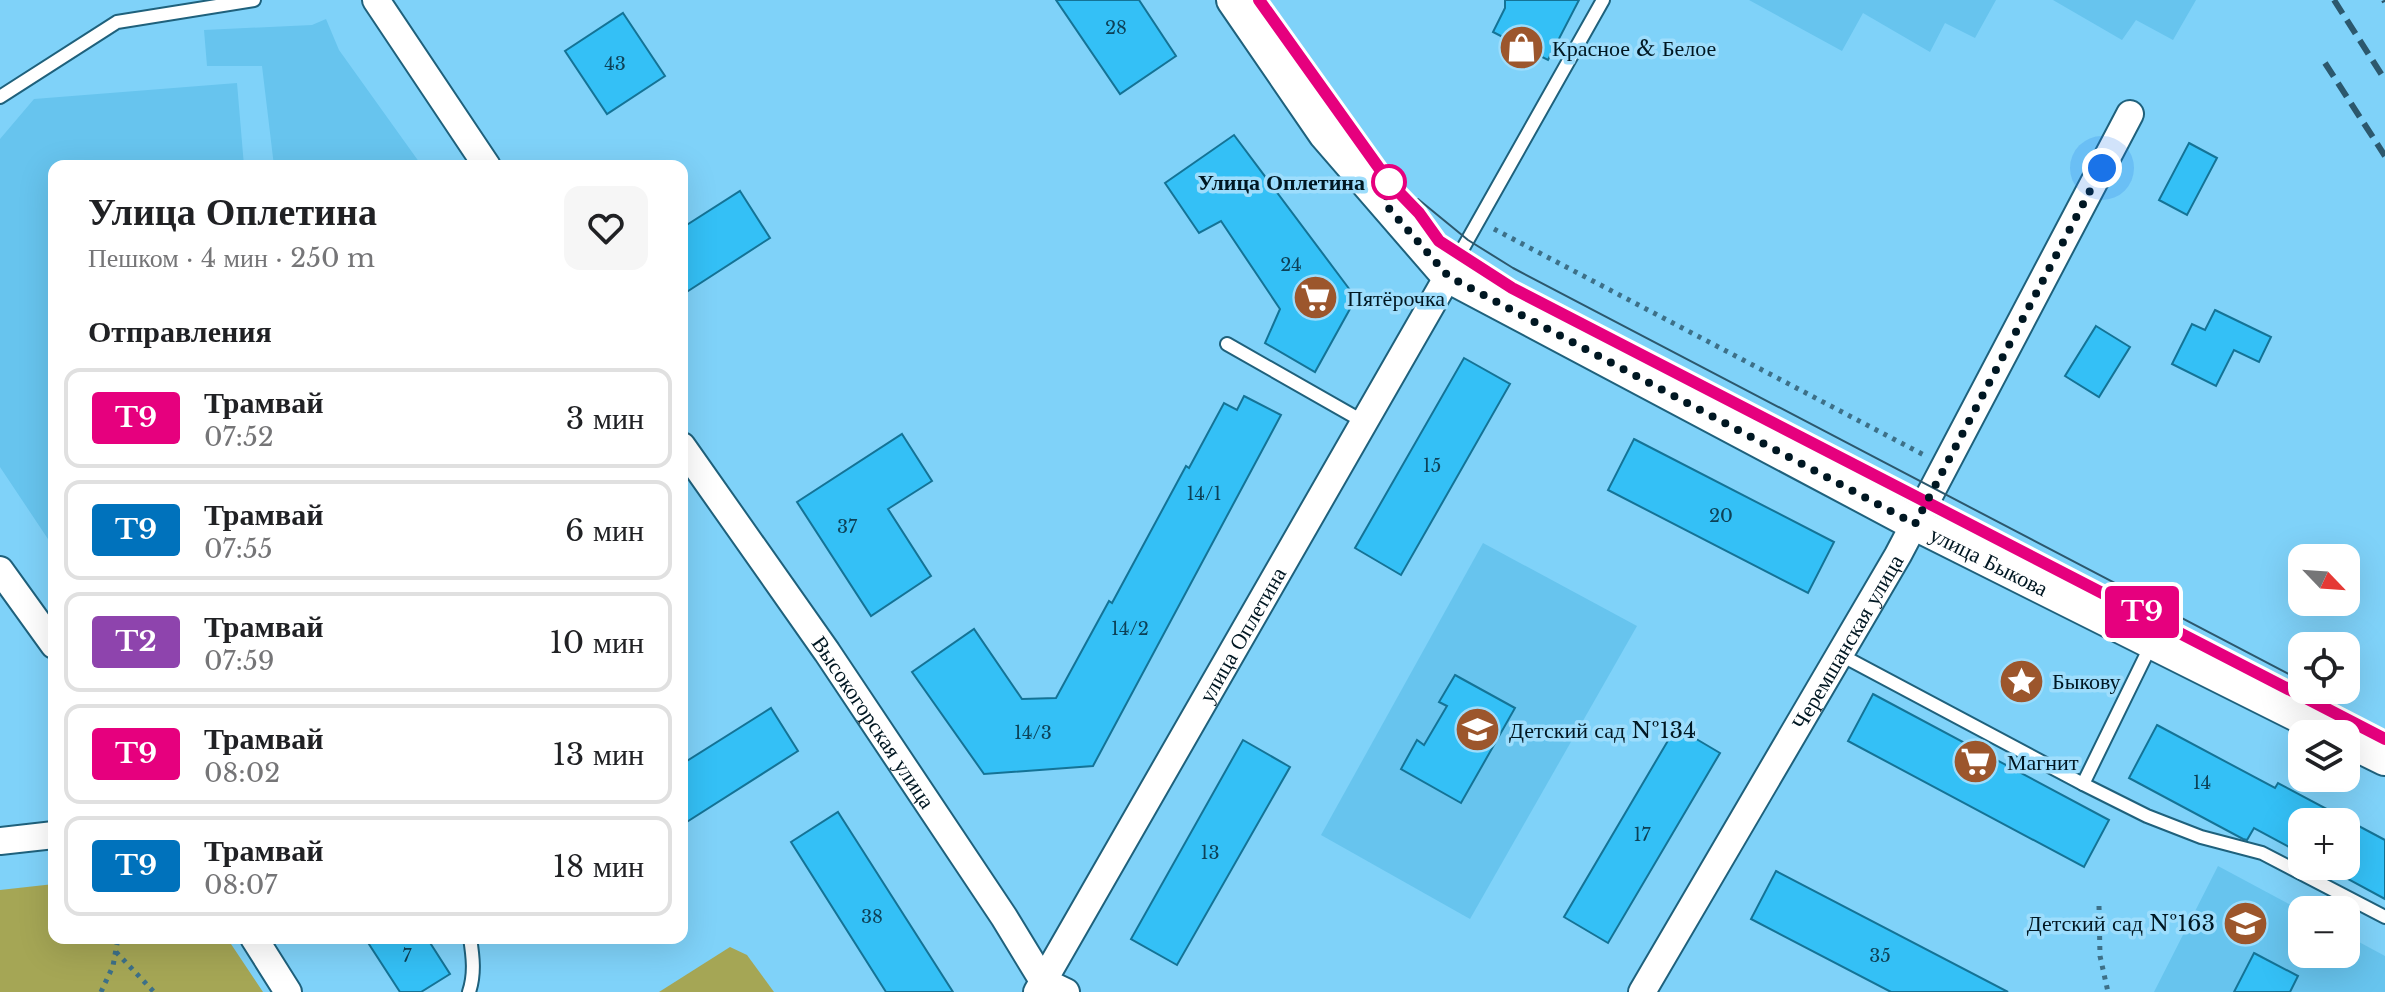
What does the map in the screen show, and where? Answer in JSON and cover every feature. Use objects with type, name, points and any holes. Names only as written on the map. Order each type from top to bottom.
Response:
[{"type":"street","points":[[376,0],[483,160]]},
{"type":"street","name":"улица Быкова","points":[[1233,0],[1325,134],[1448,276],[1915,524],[2307,720]]},
{"type":"street","name":"Черемшанская улица","points":[[1642,992],[1915,524],[2130,114]]},
{"type":"street","name":"улица Оплетина","points":[[1049,988],[1448,276]]},
{"type":"street","name":"Высокогорская улица","points":[[688,455],[827,652],[1049,988]]},
{"type":"street","points":[[0,570],[48,637]]},
{"type":"street","points":[[2360,747],[2385,759]]},
{"type":"street","points":[[0,841],[48,836]]},
{"type":"street","points":[[258,944],[288,992]]},
{"type":"lane","points":[[0,97],[117,22],[254,0]]},
{"type":"lane","points":[[1448,276],[1603,0]]},
{"type":"lane","points":[[1227,344],[1364,422]]},
{"type":"lane","points":[[2083,784],[2153,643]]},
{"type":"lane","points":[[1839,654],[2147,816],[2201,837],[2262,853],[2385,917]]},
{"type":"lane","points":[[469,992],[474,959],[471,944]]},
{"type":"path","points":[[1494,229],[1918,451],[1944,469]]},
{"type":"path","points":[[2099,906],[2100,956],[2108,992]]},
{"type":"path","points":[[101,992],[113,966],[117,944]]},
{"type":"path","points":[[115,951],[154,992]]},
{"type":"shaded area","points":[[1749,0],[1996,0],[1975,38],[1945,23],[1930,52],[1863,13],[1842,51]]},
{"type":"shaded area","points":[[2053,0],[2196,0],[2173,40],[2136,20],[2122,40]]},
{"type":"shaded area","points":[[326,19],[339,50],[418,160],[273,160],[262,66],[207,66],[204,30],[312,25]]},
{"type":"shaded area","points":[[237,83],[243,160],[48,160],[48,539],[0,467],[0,139],[34,99]]},
{"type":"shaded area","name":"Детский сад №134","points":[[1483,543],[1637,626],[1470,919],[1321,835]]},
{"type":"shaded area","name":"Детский сад №163","points":[[2218,866],[2288,904],[2288,968],[2360,968],[2360,943],[2385,956],[2385,992],[2154,992]]},
{"type":"shaded area","points":[[48,885],[48,944],[231,944],[263,992],[0,992],[0,890]]},
{"type":"shaded area","points":[[730,947],[747,955],[774,992],[659,992]]},
{"type":"building","points":[[1056,0],[1139,0],[1176,56],[1120,94]]},
{"type":"building","points":[[1505,0],[1579,0],[1548,60],[1493,32],[1505,8]]},
{"type":"building","points":[[623,13],[665,76],[607,114],[565,51]]},
{"type":"building","points":[[1234,135],[1356,298],[1315,372],[1265,343],[1280,309],[1221,221],[1199,233],[1165,183]]},
{"type":"building","points":[[2189,143],[2217,158],[2187,215],[2159,200]]},
{"type":"building","points":[[740,191],[770,238],[688,291],[688,224]]},
{"type":"building","points":[[2215,310],[2271,337],[2259,362],[2234,350],[2216,386],[2172,364],[2192,324],[2205,330]]},
{"type":"building","points":[[2096,326],[2130,347],[2099,397],[2065,376]]},
{"type":"building","points":[[1464,358],[1510,384],[1401,575],[1355,548]]},
{"type":"building","points":[[1244,396],[1281,415],[1093,766],[984,774],[912,672],[974,629],[1022,699],[1056,698],[1224,403],[1237,410]]},
{"type":"building","points":[[902,434],[932,481],[888,509],[931,576],[871,616],[797,502]]},
{"type":"building","points":[[1634,439],[1834,542],[1808,593],[1608,490]]},
{"type":"building","points":[[1455,675],[1515,708],[1461,803],[1401,769],[1417,740],[1424,745],[1447,706],[1439,702]]},
{"type":"building","points":[[1873,694],[2109,820],[2084,867],[1848,741]]},
{"type":"building","points":[[771,708],[798,751],[688,821],[688,760]]},
{"type":"building","points":[[2157,725],[2275,788],[2278,783],[2288,788],[2288,792],[2295,792],[2325,808],[2288,808],[2288,846],[2254,828],[2247,840],[2243,839],[2129,778]]},
{"type":"building","points":[[1676,727],[1720,753],[1608,943],[1564,917]]},
{"type":"building","points":[[1243,740],[1290,767],[1177,965],[1131,939]]},
{"type":"building","points":[[838,812],[953,992],[886,992],[791,842]]},
{"type":"building","points":[[2360,827],[2385,840],[2385,899],[2350,880],[2360,880]]},
{"type":"building","points":[[1776,871],[2008,992],[1891,992],[1751,919]]},
{"type":"building","points":[[369,944],[431,944],[450,974],[421,992],[400,992]]},
{"type":"building","points":[[2254,953],[2298,976],[2290,992],[2234,992]]},
{"type":"tram line","points":[[1259,0],[1389,182],[1419,213],[1439,241],[1512,288],[2385,739]]},
{"type":"tram line","name":"T9","points":[[1259,0],[1389,182],[1419,213],[1439,241],[1512,288],[2385,739]]},
{"type":"tram line","points":[[1418,199],[1468,240],[1513,268],[2288,674]]},
{"type":"railway","points":[[2334,0],[2385,80]]},
{"type":"railway","points":[[2325,63],[2385,156]]},
{"type":"place","name":"Красное & Белое","points":[[1521,48]]},
{"type":"place","name":"Улица Оплетина","points":[[1389,182]]},
{"type":"place","name":"Пятёрочка","points":[[1316,298]]},
{"type":"place","name":"Быкову","points":[[2021,681]]},
{"type":"place","name":"Детский сад №134","points":[[1478,730]]},
{"type":"place","name":"Магнит","points":[[1976,762]]},
{"type":"place","name":"Детский сад №163","points":[[2246,923]]},
{"type":"route","points":[[1389,182],[1385,204],[1448,276],[1915,524],[2102,168]]}]
